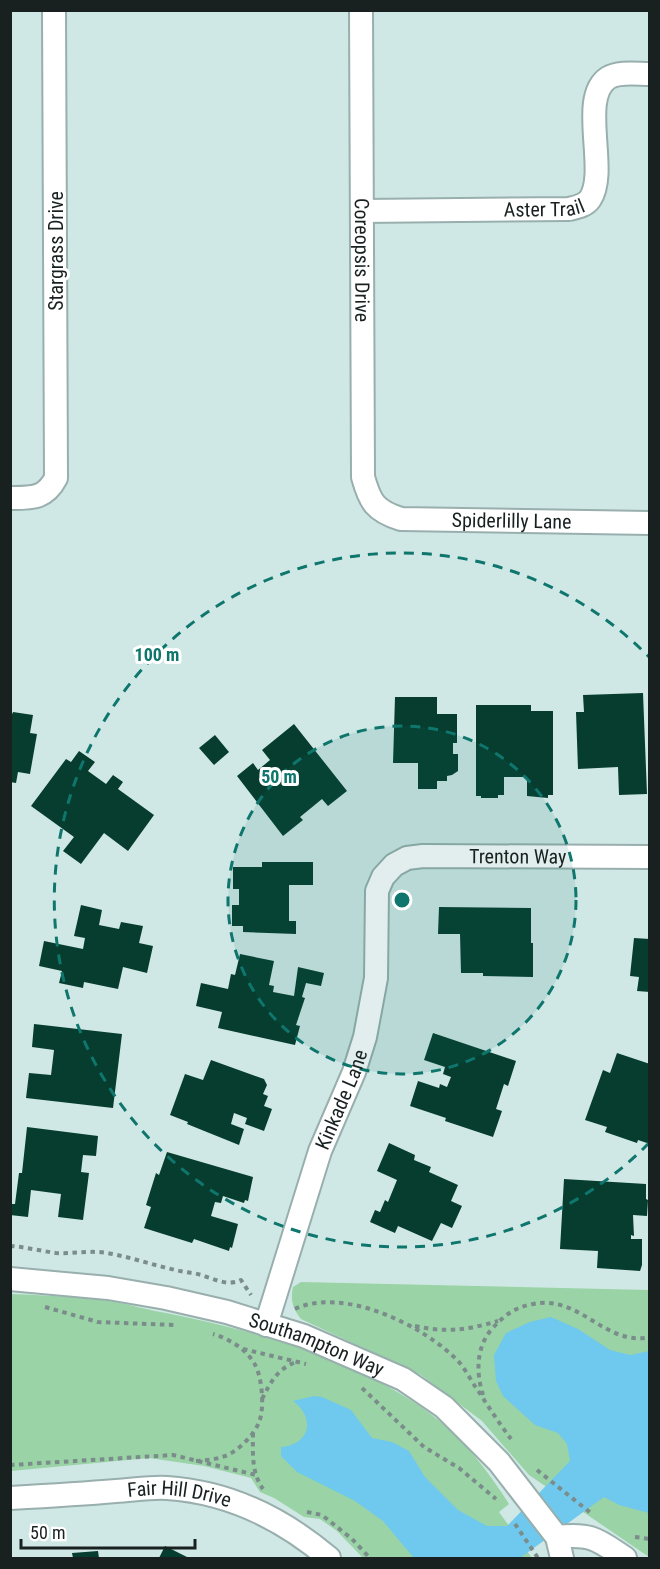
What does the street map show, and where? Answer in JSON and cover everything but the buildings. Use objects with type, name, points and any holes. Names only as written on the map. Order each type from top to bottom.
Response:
[{"type":"street","name":"Stargrass Drive","points":[[10,498],[40,495],[50,489],[56,478],[54,10]]},
{"type":"street","name":"Coreopsis Drive","points":[[361,10],[363,477],[375,507]]},
{"type":"street","name":"Aster Trail","points":[[362,211],[569,209],[582,206],[590,199],[595,175],[595,101],[598,88],[609,78],[619,75],[650,74]]},
{"type":"street","name":"Spiderlilly Lane","points":[[375,507],[386,515],[401,519],[650,523]]},
{"type":"street","name":"Trenton Way","points":[[389,870],[407,858],[423,856],[650,857]]},
{"type":"street","name":"Kinkade Lane","points":[[269,1315],[320,1151],[354,1072],[365,1037],[376,978],[377,891],[389,870]]},
{"type":"street","name":"Southampton Way","points":[[10,1279],[108,1288],[227,1312],[269,1315],[304,1336],[403,1379],[444,1407],[499,1462],[560,1548],[578,1534],[597,1539],[625,1558]]},
{"type":"street","name":"Fair Hill Drive","points":[[10,1498],[166,1488],[205,1493],[241,1504],[273,1518],[305,1538],[329,1558]]},
{"type":"path","points":[[10,1246],[56,1253],[104,1252],[132,1257],[176,1271],[196,1273],[223,1282],[233,1284],[241,1280],[249,1293],[269,1315],[300,1306],[323,1303],[344,1304],[382,1313],[424,1333],[459,1363],[485,1402],[478,1380],[478,1357],[486,1335],[498,1321],[520,1306],[543,1302],[565,1305],[611,1332],[638,1339],[650,1337]]},
{"type":"path","points":[[36,1306],[98,1322],[175,1325]]},
{"type":"path","points":[[405,1324],[436,1331],[468,1330],[498,1321]]},
{"type":"path","points":[[206,1332],[226,1338],[242,1348],[307,1364]]},
{"type":"path","points":[[196,1461],[216,1459],[234,1452],[249,1439],[260,1421],[261,1383],[255,1364],[242,1348]]},
{"type":"path","points":[[262,1400],[273,1379],[285,1366],[296,1362]]},
{"type":"path","points":[[355,1382],[424,1447],[459,1468],[497,1500]]},
{"type":"path","points":[[253,1432],[253,1467],[264,1489]]},
{"type":"path","points":[[10,1465],[173,1455],[256,1475]]},
{"type":"path","points":[[542,1476],[595,1517]]},
{"type":"path","points":[[302,1512],[322,1515],[352,1539],[370,1558]]},
{"type":"path","points":[[510,1516],[538,1558]]},
{"type":"green space","points":[[301,1282],[649,1290],[649,1557],[529,1475],[482,1421],[421,1375],[301,1319],[294,1308],[292,1296],[293,1287]]},
{"type":"green space","points":[[10,1294],[105,1300],[192,1318],[306,1350],[379,1381],[442,1423],[470,1451],[487,1471],[509,1504],[499,1512],[532,1558],[363,1558],[337,1531],[320,1519],[304,1517],[260,1492],[251,1478],[204,1466],[149,1458],[11,1471]]},
{"type":"water","points":[[551,1317],[578,1329],[610,1350],[630,1355],[649,1351],[649,1513],[619,1505],[604,1497],[520,1558],[414,1558],[383,1521],[355,1501],[297,1472],[281,1456],[281,1447],[298,1441],[304,1436],[306,1430],[305,1415],[293,1401],[314,1396],[322,1397],[351,1410],[372,1438],[392,1442],[409,1451],[425,1477],[458,1510],[487,1526],[507,1526],[570,1461],[567,1444],[558,1433],[535,1425],[503,1396],[496,1381],[494,1355],[506,1333],[530,1322]]}]
